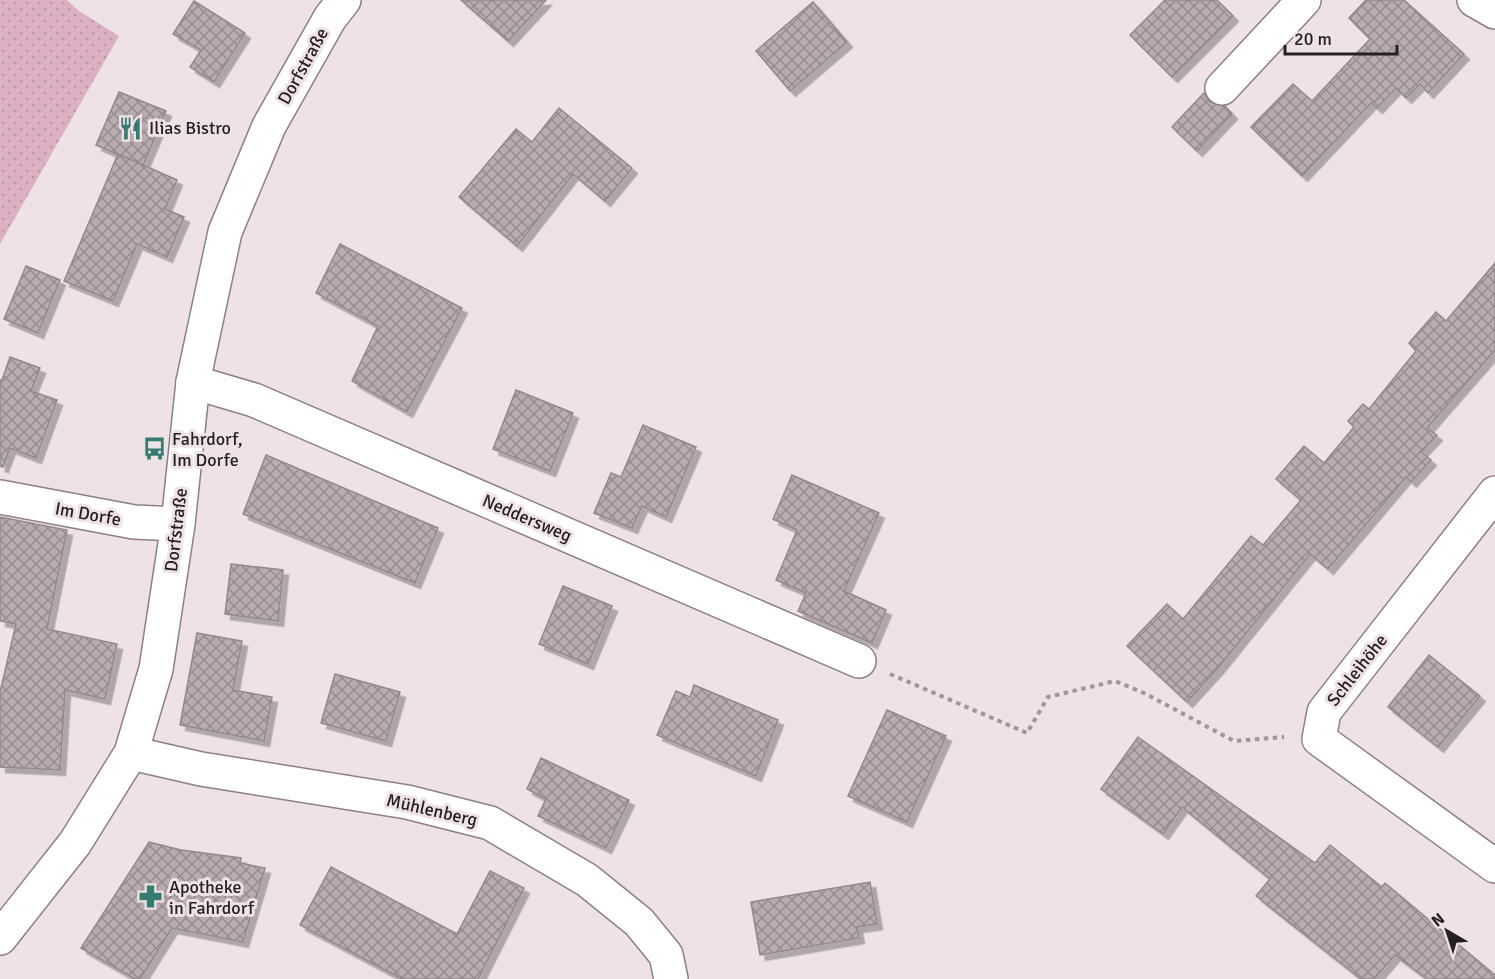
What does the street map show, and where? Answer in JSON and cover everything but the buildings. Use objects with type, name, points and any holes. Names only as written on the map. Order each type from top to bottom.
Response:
[{"type":"street","points":[[1222,88],[1304,0]]},
{"type":"street","points":[[1474,0],[1495,12]]},
{"type":"street","name":"Dorfstraße","points":[[0,938],[75,843],[131,753],[156,669],[178,524],[193,382],[225,232],[269,126],[327,6]]},
{"type":"street","name":"Neddersweg","points":[[193,382],[254,400],[859,661]]},
{"type":"street","name":"Schleihöhe","points":[[1495,493],[1324,712],[1319,739],[1495,866]]},
{"type":"street","name":"Im Dorfe","points":[[0,496],[134,522],[178,524]]},
{"type":"street","name":"Mühlenberg","points":[[131,753],[201,769],[407,802],[490,823],[587,880],[639,922],[666,955],[671,979]]},
{"type":"path","points":[[859,661],[1027,733],[1048,697],[1115,681],[1144,693],[1234,741],[1278,736]]},
{"type":"shaded area","points":[[0,0],[67,0],[79,11],[119,36],[0,244]]},
{"type":"place","name":"Ilias Bistro","points":[[131,128]]},
{"type":"place","name":"Fahrdorf, Im Dorfe","points":[[154,449]]},
{"type":"place","name":"Apotheke in Fahrdorf","points":[[151,897]]}]
